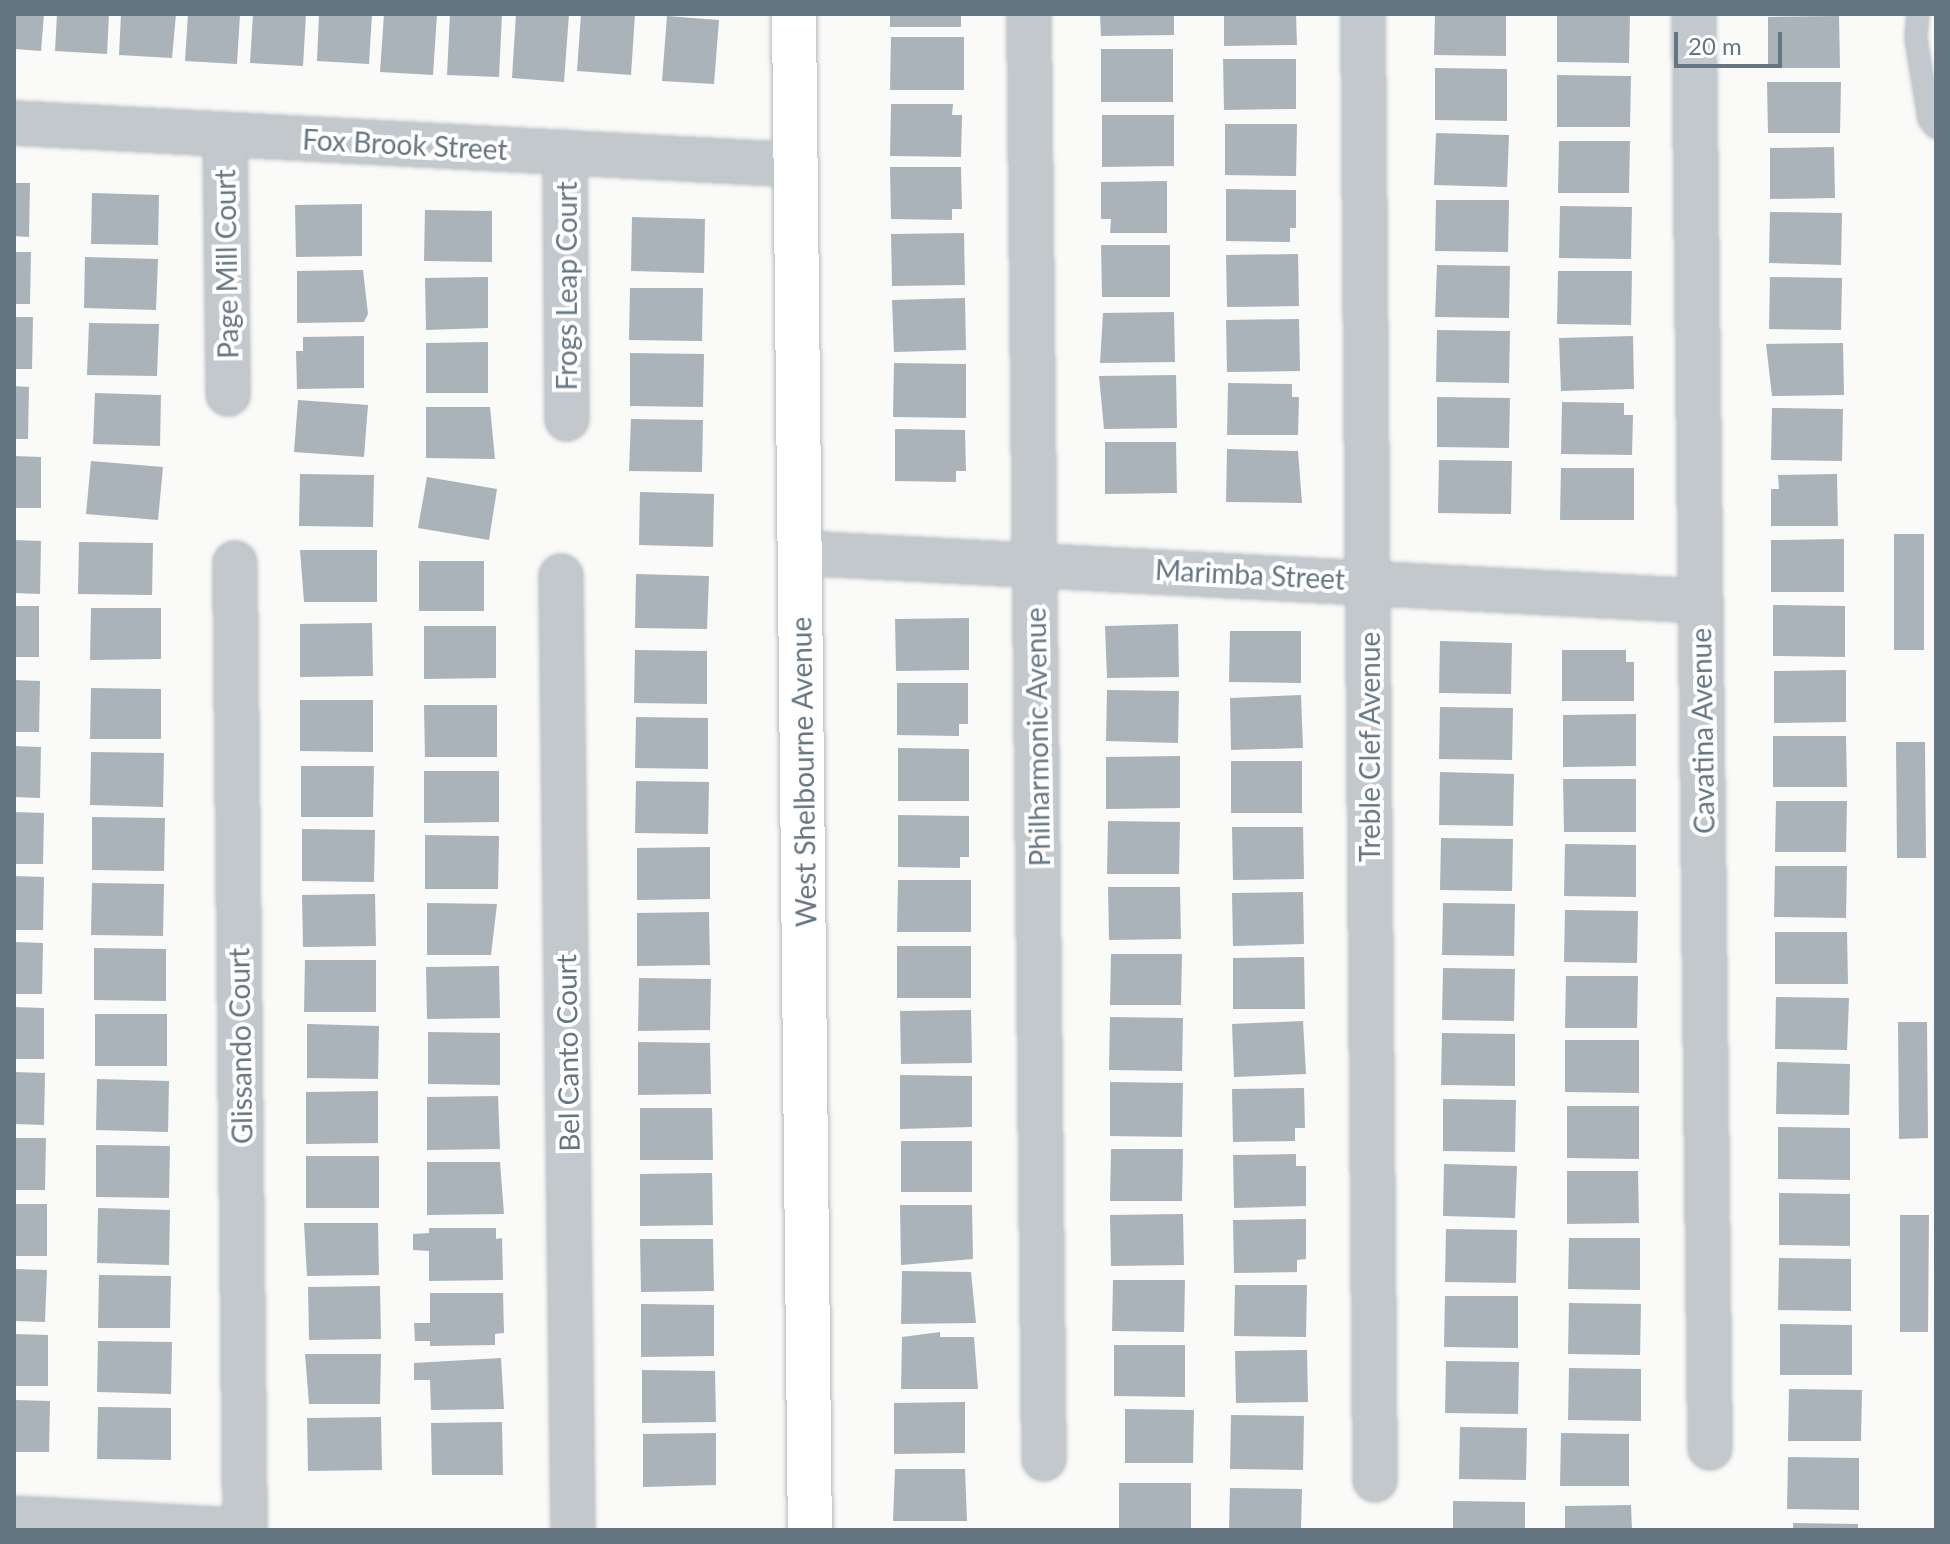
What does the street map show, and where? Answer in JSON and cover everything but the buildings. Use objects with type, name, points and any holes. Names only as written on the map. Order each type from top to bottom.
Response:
[{"type":"street","name":"West Shelbourne Avenue","points":[[794,14],[810,1530]]},
{"type":"street","name":"Philharmonic Avenue","points":[[1029,14],[1044,1459]]},
{"type":"street","name":"Treble Clef Avenue","points":[[1363,14],[1375,1480]]},
{"type":"street","name":"Cavatina Avenue","points":[[1694,14],[1710,1448]]},
{"type":"street","name":"Fox Brook Street","points":[[14,123],[796,165]]},
{"type":"street","name":"Page Mill Court","points":[[225,134],[228,394]]},
{"type":"street","name":"Frogs Leap Court","points":[[565,152],[567,419]]},
{"type":"street","name":"Marimba Street","points":[[800,553],[1035,562],[1700,601]]},
{"type":"street","name":"Glissando Court","points":[[235,563],[245,1530]]},
{"type":"street","name":"Bel Canto Court","points":[[561,576],[573,1530]]},
{"type":"street","points":[[14,1518],[238,1530]]},
{"type":"lane","points":[[1918,14],[1920,66],[1929,119],[1936,128]]}]
